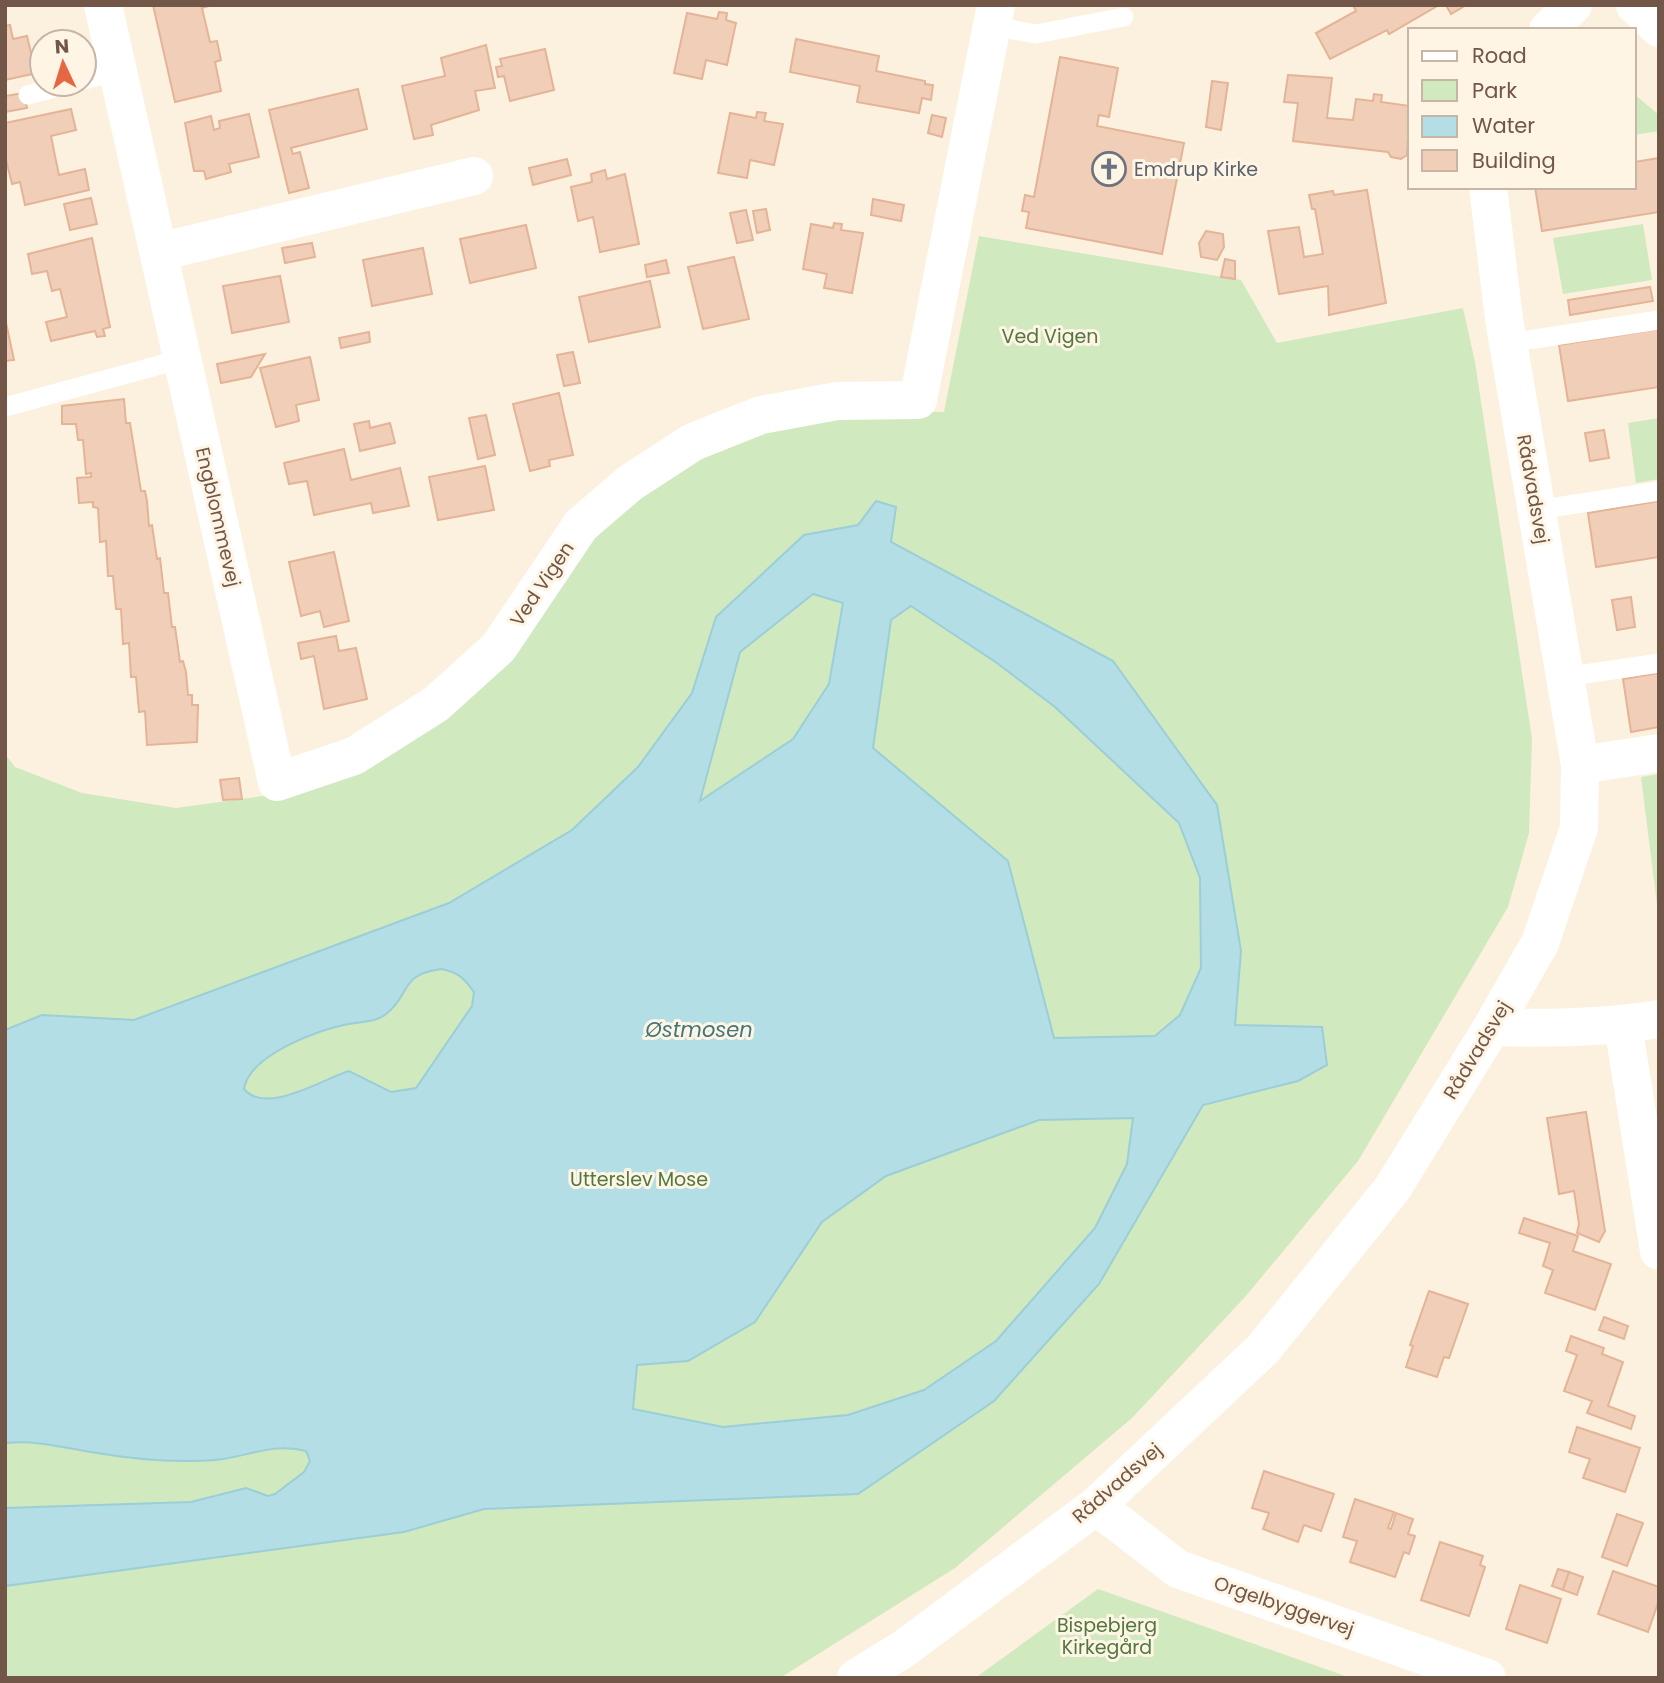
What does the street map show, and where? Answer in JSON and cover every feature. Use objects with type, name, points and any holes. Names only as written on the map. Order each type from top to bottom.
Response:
[{"type":"street","name":"Engblommevej","points":[[103,5],[101,76],[159,252],[277,782]]},
{"type":"street","points":[[1550,28],[1573,5]]},
{"type":"street","points":[[1635,5],[1659,29]]},
{"type":"street","name":"Ved Vigen","points":[[277,782],[354,756],[436,704],[499,648],[581,526],[630,483],[693,442],[761,415],[837,401],[918,400],[994,15]]},
{"type":"street","points":[[159,252],[474,176]]},
{"type":"street","name":"Rådvadsvej","points":[[856,1678],[902,1650],[1096,1506],[1263,1349],[1392,1189],[1492,1027],[1540,943],[1579,828],[1580,765],[1508,343],[1488,189]]},
{"type":"street","points":[[1580,765],[1659,753]]},
{"type":"street","points":[[1492,1027],[1559,1029],[1641,1022],[1659,1251]]},
{"type":"street","name":"Orgelbyggervej","points":[[1096,1506],[1178,1569],[1487,1678]]},
{"type":"lane","points":[[994,15],[1036,34],[1124,18]]},
{"type":"lane","points":[[1508,343],[1659,320]]},
{"type":"lane","points":[[5,407],[183,359]]},
{"type":"lane","points":[[1537,510],[1659,491]]},
{"type":"lane","points":[[1565,677],[1659,663]]},
{"type":"green space","points":[[1636,96],[1659,115],[1659,131],[1636,135]]},
{"type":"green space","points":[[1643,224],[1652,280],[1563,294],[1553,238]]},
{"type":"green space","name":"Utterslev Mose","points":[[979,236],[1241,280],[1277,343],[1463,308],[1475,362],[1532,739],[1529,833],[1508,907],[1358,1161],[1245,1297],[1132,1418],[955,1568],[780,1678],[5,1678],[5,754],[15,767],[82,793],[176,808],[285,793],[403,741],[604,527],[679,465],[763,427],[836,411],[944,412]]},
{"type":"green space","points":[[1659,418],[1659,479],[1636,483],[1628,423]]},
{"type":"green space","points":[[1659,774],[1659,920],[1641,777]]},
{"type":"green space","name":"Bispebjerg Kirkegård","points":[[1098,1589],[1351,1678],[975,1678]]},
{"type":"water","name":"Østmosen","points":[[876,501],[896,507],[891,542],[1113,661],[1217,805],[1241,951],[1235,1025],[1322,1027],[1327,1065],[1298,1081],[1203,1105],[1099,1284],[994,1401],[858,1494],[484,1509],[404,1532],[5,1586],[5,1508],[191,1502],[246,1488],[268,1496],[275,1494],[304,1472],[310,1461],[306,1451],[283,1448],[215,1460],[184,1461],[122,1457],[38,1443],[5,1443],[5,1030],[42,1015],[134,1020],[449,903],[572,830],[638,767],[692,693],[716,617],[804,535],[858,525]],"holes":[[[813,594],[843,603],[829,684],[793,739],[700,801],[740,652]],[[911,606],[997,663],[1055,707],[1179,823],[1200,878],[1201,968],[1180,1015],[1155,1036],[1054,1038],[1008,861],[873,748],[891,620]],[[441,969],[452,972],[464,979],[474,992],[472,1006],[416,1088],[391,1092],[349,1071],[281,1097],[266,1099],[254,1096],[244,1089],[258,1065],[287,1046],[321,1031],[382,1017],[394,1007],[412,981],[427,972]],[[1133,1118],[1127,1164],[1095,1228],[996,1341],[924,1390],[848,1415],[723,1427],[633,1409],[637,1365],[688,1361],[755,1322],[822,1222],[886,1176],[1039,1120]]]},
{"type":"building","points":[[153,5],[212,5],[202,8],[210,42],[217,41],[221,60],[215,62],[221,91],[175,102]]},
{"type":"building","points":[[1353,5],[1439,5],[1389,34],[1387,30],[1330,59],[1316,33],[1356,11]]},
{"type":"building","points":[[1446,5],[1466,5],[1451,14]]},
{"type":"building","points":[[719,12],[727,13],[726,20],[736,23],[727,65],[706,60],[702,79],[674,73],[687,13],[717,19]]},
{"type":"building","points":[[10,25],[13,39],[27,36],[28,75],[5,80],[5,26]]},
{"type":"building","points":[[796,39],[879,56],[876,71],[933,85],[931,100],[922,98],[919,113],[857,102],[860,86],[790,72]]},
{"type":"building","points":[[486,45],[495,88],[475,91],[479,110],[431,125],[433,135],[414,139],[402,86],[445,76],[441,58]]},
{"type":"building","points":[[545,49],[554,90],[510,101],[504,76],[498,77],[496,67],[502,66],[500,59]]},
{"type":"building","name":"Emdrup Kirke","points":[[1060,57],[1118,68],[1109,117],[1099,115],[1097,126],[1184,143],[1162,254],[1026,228],[1029,212],[1022,211],[1025,195],[1034,197]]},
{"type":"building","points":[[1288,75],[1332,78],[1327,118],[1353,120],[1356,99],[1373,101],[1374,94],[1382,95],[1381,102],[1408,106],[1407,155],[1401,159],[1391,157],[1388,152],[1293,141],[1298,103],[1284,102]]},
{"type":"building","points":[[1212,81],[1228,83],[1221,130],[1206,127]]},
{"type":"building","points":[[358,89],[367,129],[291,148],[293,154],[300,152],[309,188],[289,193],[269,110]]},
{"type":"building","points":[[24,93],[27,108],[5,112],[5,96]]},
{"type":"building","points":[[71,109],[76,130],[51,136],[59,175],[85,169],[89,190],[25,205],[20,182],[12,184],[5,156],[5,123]]},
{"type":"building","points":[[757,112],[766,113],[764,121],[783,124],[774,165],[750,160],[747,178],[718,173],[730,113],[756,118]]},
{"type":"building","points":[[249,114],[259,157],[229,164],[231,172],[206,179],[204,171],[194,171],[185,123],[211,116],[214,130],[220,128],[219,121]]},
{"type":"building","points":[[932,115],[946,118],[942,137],[928,133]]},
{"type":"building","points":[[1659,158],[1659,212],[1542,231],[1535,189],[1636,189],[1636,162]]},
{"type":"building","points":[[567,159],[571,175],[533,185],[529,168]]},
{"type":"building","points":[[605,170],[607,179],[625,174],[639,244],[600,252],[593,217],[578,221],[571,187],[592,182],[591,174]]},
{"type":"building","points":[[1367,190],[1386,303],[1329,315],[1328,286],[1279,294],[1268,231],[1299,227],[1304,257],[1323,254],[1315,209],[1312,209],[1309,195],[1333,191],[1334,195]]},
{"type":"building","points":[[91,198],[97,224],[70,230],[64,204]]},
{"type":"building","points":[[873,199],[904,205],[901,221],[871,215]]},
{"type":"building","points":[[766,209],[770,230],[757,233],[753,211]]},
{"type":"building","points":[[746,210],[753,240],[737,243],[730,213]]},
{"type":"building","points":[[834,223],[842,224],[841,230],[863,233],[852,293],[824,288],[827,274],[803,269],[811,224],[833,228]]},
{"type":"building","points":[[526,225],[536,268],[470,283],[460,239]]},
{"type":"building","points":[[1206,231],[1223,234],[1224,247],[1217,260],[1201,257],[1199,243]]},
{"type":"building","points":[[92,238],[110,327],[103,329],[105,336],[97,337],[95,331],[51,341],[46,322],[67,317],[60,289],[52,291],[47,271],[32,274],[28,254]]},
{"type":"building","points":[[312,243],[315,257],[285,263],[282,248]]},
{"type":"building","points":[[423,248],[432,294],[372,306],[363,260]]},
{"type":"building","points":[[734,257],[749,319],[703,329],[688,267]]},
{"type":"building","points":[[1225,259],[1235,261],[1235,279],[1221,277]]},
{"type":"building","points":[[666,260],[669,273],[647,277],[645,265]]},
{"type":"building","points":[[280,276],[289,322],[232,333],[223,286]]},
{"type":"building","points":[[650,281],[660,327],[589,342],[579,297]]},
{"type":"building","points":[[1650,287],[1653,301],[1570,315],[1568,300]]},
{"type":"building","points":[[5,318],[14,360],[5,361]]},
{"type":"building","points":[[1659,329],[1659,387],[1568,401],[1559,345]]},
{"type":"building","points":[[369,332],[370,342],[341,348],[339,338]]},
{"type":"building","points":[[573,352],[580,383],[564,386],[557,355]]},
{"type":"building","points":[[265,354],[251,377],[221,383],[217,364]]},
{"type":"building","points":[[310,357],[319,400],[296,405],[299,421],[276,427],[260,368]]},
{"type":"building","points":[[559,393],[573,455],[549,460],[550,466],[530,471],[513,404]]},
{"type":"building","points":[[124,399],[126,423],[130,423],[141,491],[145,491],[149,526],[152,525],[157,559],[160,558],[164,593],[168,593],[180,662],[183,661],[192,705],[198,705],[197,742],[147,745],[145,711],[139,712],[136,677],[131,677],[129,643],[123,644],[121,609],[116,609],[113,576],[108,576],[106,541],[100,542],[98,508],[93,507],[93,502],[79,503],[77,478],[91,477],[91,473],[86,474],[83,440],[78,440],[76,424],[62,424],[62,406]]},
{"type":"building","points":[[486,415],[495,455],[478,459],[469,418]]},
{"type":"building","points":[[369,421],[370,428],[390,423],[395,443],[360,451],[354,424]]},
{"type":"building","points":[[1604,430],[1609,458],[1590,461],[1585,433]]},
{"type":"building","points":[[344,449],[351,480],[400,468],[409,506],[373,513],[371,503],[314,515],[307,481],[289,484],[284,463]]},
{"type":"building","points":[[485,466],[494,510],[438,520],[429,477]]},
{"type":"building","points":[[1659,501],[1659,557],[1596,567],[1588,513]]},
{"type":"building","points":[[334,552],[349,621],[324,627],[320,611],[301,616],[289,562]]},
{"type":"building","points":[[1631,597],[1635,627],[1617,630],[1612,600]]},
{"type":"building","points":[[336,636],[339,651],[356,648],[367,699],[324,709],[314,656],[301,659],[298,643]]},
{"type":"building","points":[[1659,673],[1659,727],[1631,732],[1623,679]]},
{"type":"building","points":[[239,778],[242,799],[223,800],[220,780]]},
{"type":"building","points":[[1586,1112],[1605,1231],[1599,1242],[1577,1233],[1579,1224],[1574,1191],[1559,1194],[1547,1118]]},
{"type":"building","points":[[1524,1218],[1578,1236],[1573,1251],[1611,1264],[1595,1310],[1545,1293],[1553,1270],[1543,1266],[1550,1243],[1519,1233]]},
{"type":"building","points":[[1429,1291],[1468,1304],[1449,1358],[1444,1357],[1437,1377],[1406,1367],[1413,1346],[1410,1345]]},
{"type":"building","points":[[1604,1317],[1628,1326],[1624,1339],[1599,1330]]},
{"type":"building","points":[[1571,1336],[1604,1348],[1602,1354],[1623,1362],[1608,1406],[1635,1416],[1631,1429],[1587,1413],[1592,1401],[1564,1391],[1577,1355],[1566,1351]]},
{"type":"building","points":[[1577,1427],[1640,1448],[1625,1492],[1583,1478],[1590,1459],[1569,1452]]},
{"type":"building","points":[[1264,1471],[1334,1494],[1321,1531],[1304,1525],[1298,1542],[1263,1529],[1269,1513],[1252,1508]]},
{"type":"building","points":[[1355,1499],[1394,1512],[1388,1528],[1391,1529],[1396,1513],[1413,1519],[1408,1534],[1415,1536],[1409,1554],[1404,1552],[1395,1577],[1350,1562],[1357,1541],[1343,1537]]},
{"type":"building","points":[[1617,1514],[1643,1523],[1627,1566],[1602,1557]]},
{"type":"building","points":[[1440,1542],[1483,1556],[1480,1565],[1485,1567],[1469,1616],[1421,1600]]},
{"type":"building","points":[[1558,1569],[1569,1572],[1563,1590],[1552,1586]]},
{"type":"building","points":[[1613,1571],[1659,1587],[1659,1600],[1648,1632],[1598,1614]]},
{"type":"building","points":[[1569,1572],[1583,1577],[1577,1595],[1563,1590]]},
{"type":"building","points":[[1520,1585],[1561,1599],[1547,1643],[1506,1629]]},
{"type":"place","name":"Emdrup Kirke","points":[[1109,169]]}]
